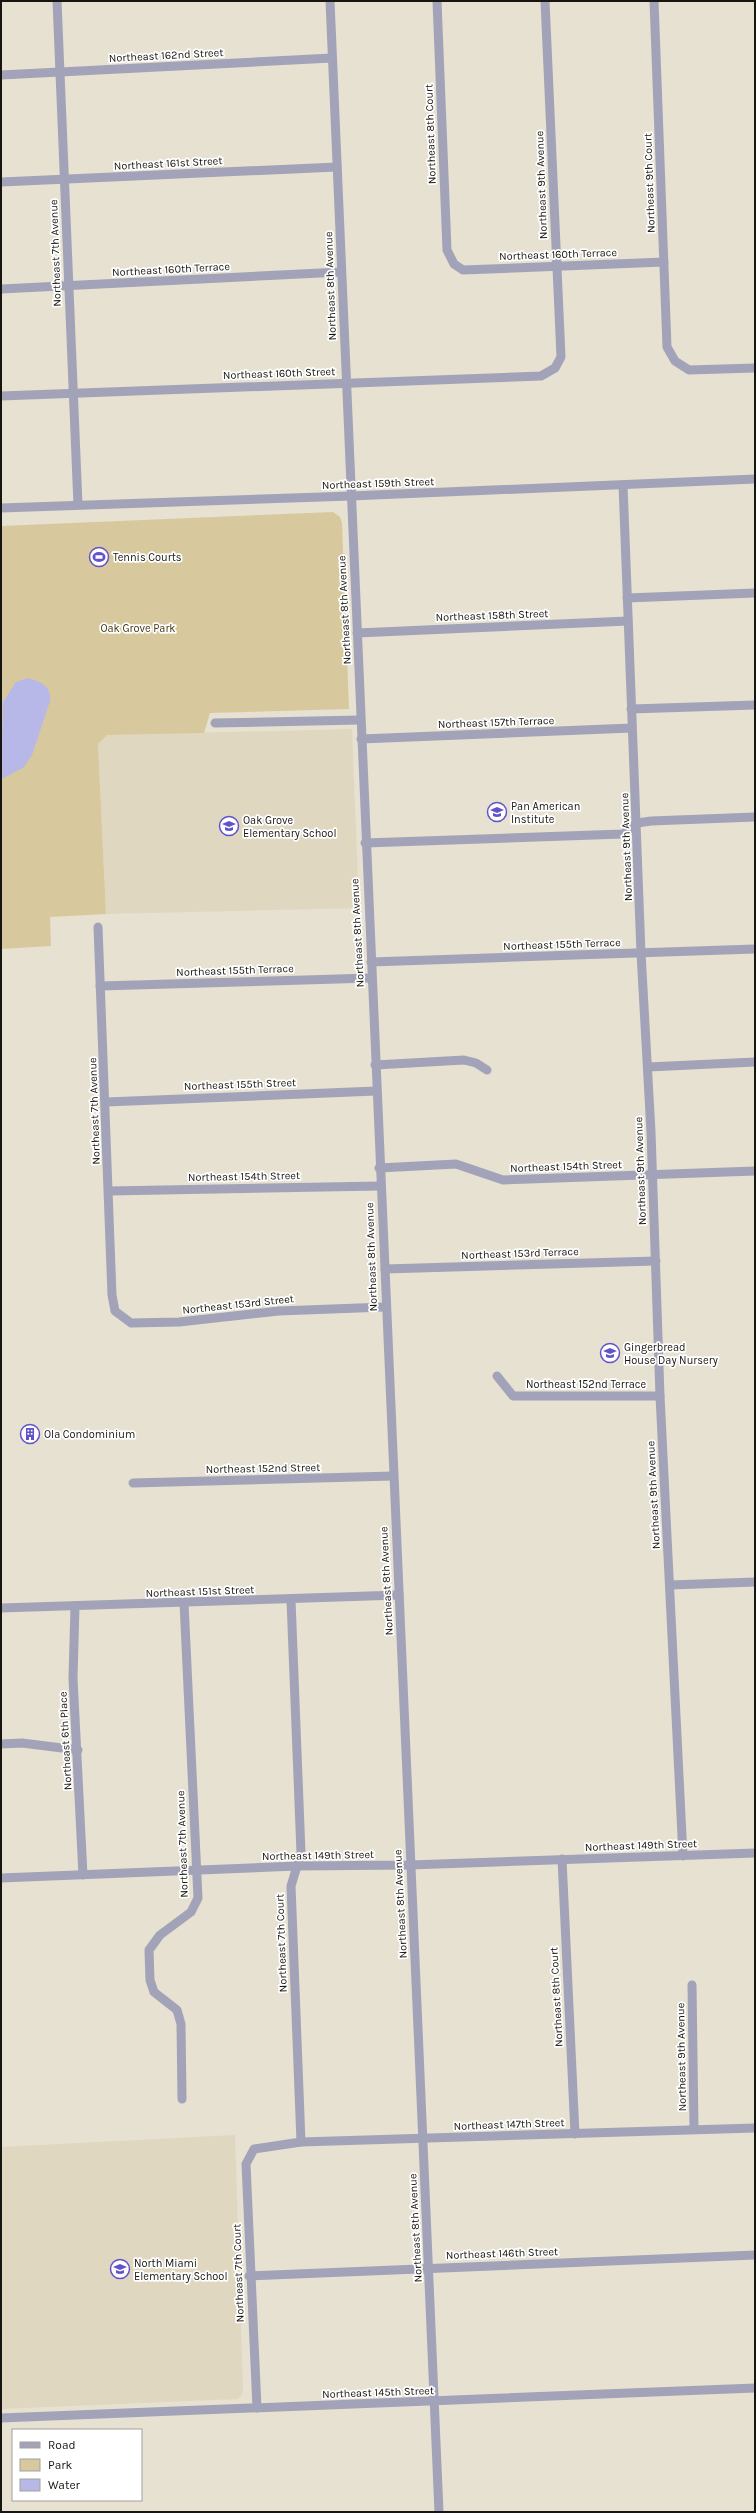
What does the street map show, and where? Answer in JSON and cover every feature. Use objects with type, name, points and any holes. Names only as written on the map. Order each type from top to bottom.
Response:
[{"type":"street","name":"Northeast 7th Avenue","points":[[57,1],[78,504]]},
{"type":"street","name":"Northeast 8th Avenue","points":[[330,1],[379,1168],[385,1269],[385,1308],[439,2512]]},
{"type":"street","name":"Northeast 8th Court","points":[[437,1],[447,250],[454,264]]},
{"type":"street","name":"Northeast 9th Avenue","points":[[545,1],[560,357],[555,368]]},
{"type":"street","name":"Northeast 9th Court","points":[[654,1],[667,347],[675,361],[689,370],[755,368]]},
{"type":"street","name":"Northeast 162nd Street","points":[[1,75],[332,58]]},
{"type":"street","name":"Northeast 161st Street","points":[[1,182],[337,167]]},
{"type":"street","name":"Northeast 160th Terrace","points":[[454,264],[464,270],[664,262]]},
{"type":"street","name":"Northeast 160th Terrace","points":[[1,289],[341,272]]},
{"type":"street","name":"Northeast 160th Street","points":[[1,396],[346,382],[541,376],[555,368]]},
{"type":"street","name":"Northeast 159th Street","points":[[1,508],[78,504],[351,496],[755,479]]},
{"type":"street","name":"Northeast 9th Avenue","points":[[623,485],[641,953],[648,1067],[656,1261],[660,1396],[683,1856]]},
{"type":"street","points":[[627,598],[755,593]]},
{"type":"street","name":"Northeast 158th Street","points":[[357,632],[628,621]]},
{"type":"street","points":[[631,709],[755,705]]},
{"type":"street","points":[[215,723],[360,720]]},
{"type":"street","name":"Northeast 157th Terrace","points":[[361,739],[632,728]]},
{"type":"street","points":[[365,843],[623,834],[637,823],[755,817]]},
{"type":"street","name":"Northeast 7th Avenue","points":[[98,926],[106,1102],[112,1295]]},
{"type":"street","name":"Northeast 155th Terrace","points":[[371,962],[755,949]]},
{"type":"street","name":"Northeast 155th Terrace","points":[[100,986],[372,978]]},
{"type":"street","points":[[375,1065],[464,1060],[476,1063],[486,1070]]},
{"type":"street","points":[[648,1067],[755,1062]]},
{"type":"street","name":"Northeast 155th Street","points":[[106,1102],[376,1091]]},
{"type":"street","name":"Northeast 154th Street","points":[[379,1168],[456,1164],[503,1180],[755,1171]]},
{"type":"street","name":"Northeast 154th Street","points":[[108,1191],[380,1186]]},
{"type":"street","name":"Northeast 153rd Terrace","points":[[385,1269],[656,1261]]},
{"type":"street","name":"Northeast 153rd Street","points":[[112,1295],[115,1311],[131,1323],[179,1322],[279,1311],[385,1308]]},
{"type":"street","name":"Northeast 152nd Terrace","points":[[497,1376],[513,1396],[660,1396]]},
{"type":"street","name":"Northeast 152nd Street","points":[[133,1483],[393,1476]]},
{"type":"street","points":[[670,1585],[755,1582]]},
{"type":"street","name":"Northeast 151st Street","points":[[1,1608],[291,1600],[399,1595]]},
{"type":"street","name":"Northeast 7th Court","points":[[291,1600],[301,1853],[291,1886],[301,2142]]},
{"type":"street","name":"Northeast 7th Avenue","points":[[182,2099],[181,2024],[177,2010],[154,1992],[150,1980],[149,1950],[160,1935],[192,1912],[198,1898],[184,1603]]},
{"type":"street","name":"Northeast 6th Place","points":[[75,1606],[73,1678],[78,1750],[83,1875]]},
{"type":"street","points":[[1,1744],[22,1742],[78,1750]]},
{"type":"street","name":"Northeast 149th Street","points":[[1,1878],[196,1872],[298,1866],[410,1865],[755,1853]]},
{"type":"street","name":"Northeast 8th Court","points":[[562,1859],[575,2134]]},
{"type":"street","name":"Northeast 9th Avenue","points":[[692,1985],[694,2130]]},
{"type":"street","name":"Northeast 147th Street","points":[[264,2146],[301,2142],[755,2128]]},
{"type":"street","name":"Northeast 7th Court","points":[[257,2408],[249,2276],[246,2164],[254,2149],[264,2146]]},
{"type":"street","name":"Northeast 146th Street","points":[[249,2276],[429,2267],[755,2255]]},
{"type":"street","name":"Northeast 145th Street","points":[[1,2418],[435,2402],[755,2388]]},
{"type":"shaded area","name":"Oak Grove Elementary School","points":[[352,729],[359,908],[106,914],[98,744],[101,739],[107,735]]},
{"type":"shaded area","name":"North Miami Elementary School","points":[[235,2135],[243,2391],[241,2396],[237,2399],[1,2409],[1,2147]]},
{"type":"green space","name":"Oak Grove Park","points":[[333,512],[340,517],[342,523],[349,709],[210,713],[204,733],[107,735],[98,744],[106,914],[50,917],[51,946],[1,949],[1,526]]},
{"type":"water","points":[[27,678],[40,682],[47,687],[50,701],[32,755],[24,767],[4,778],[1,778],[3,702],[16,682]]},
{"type":"place","name":"Tennis Courts","points":[[99,557]]},
{"type":"place","name":"Pan American Institute","points":[[497,812]]},
{"type":"place","name":"Oak Grove Elementary School","points":[[229,826]]},
{"type":"place","name":"Gingerbread House Day Nursery","points":[[610,1353]]},
{"type":"place","name":"Ola Condominium","points":[[30,1434]]},
{"type":"place","name":"North Miami Elementary School","points":[[120,2269]]}]
